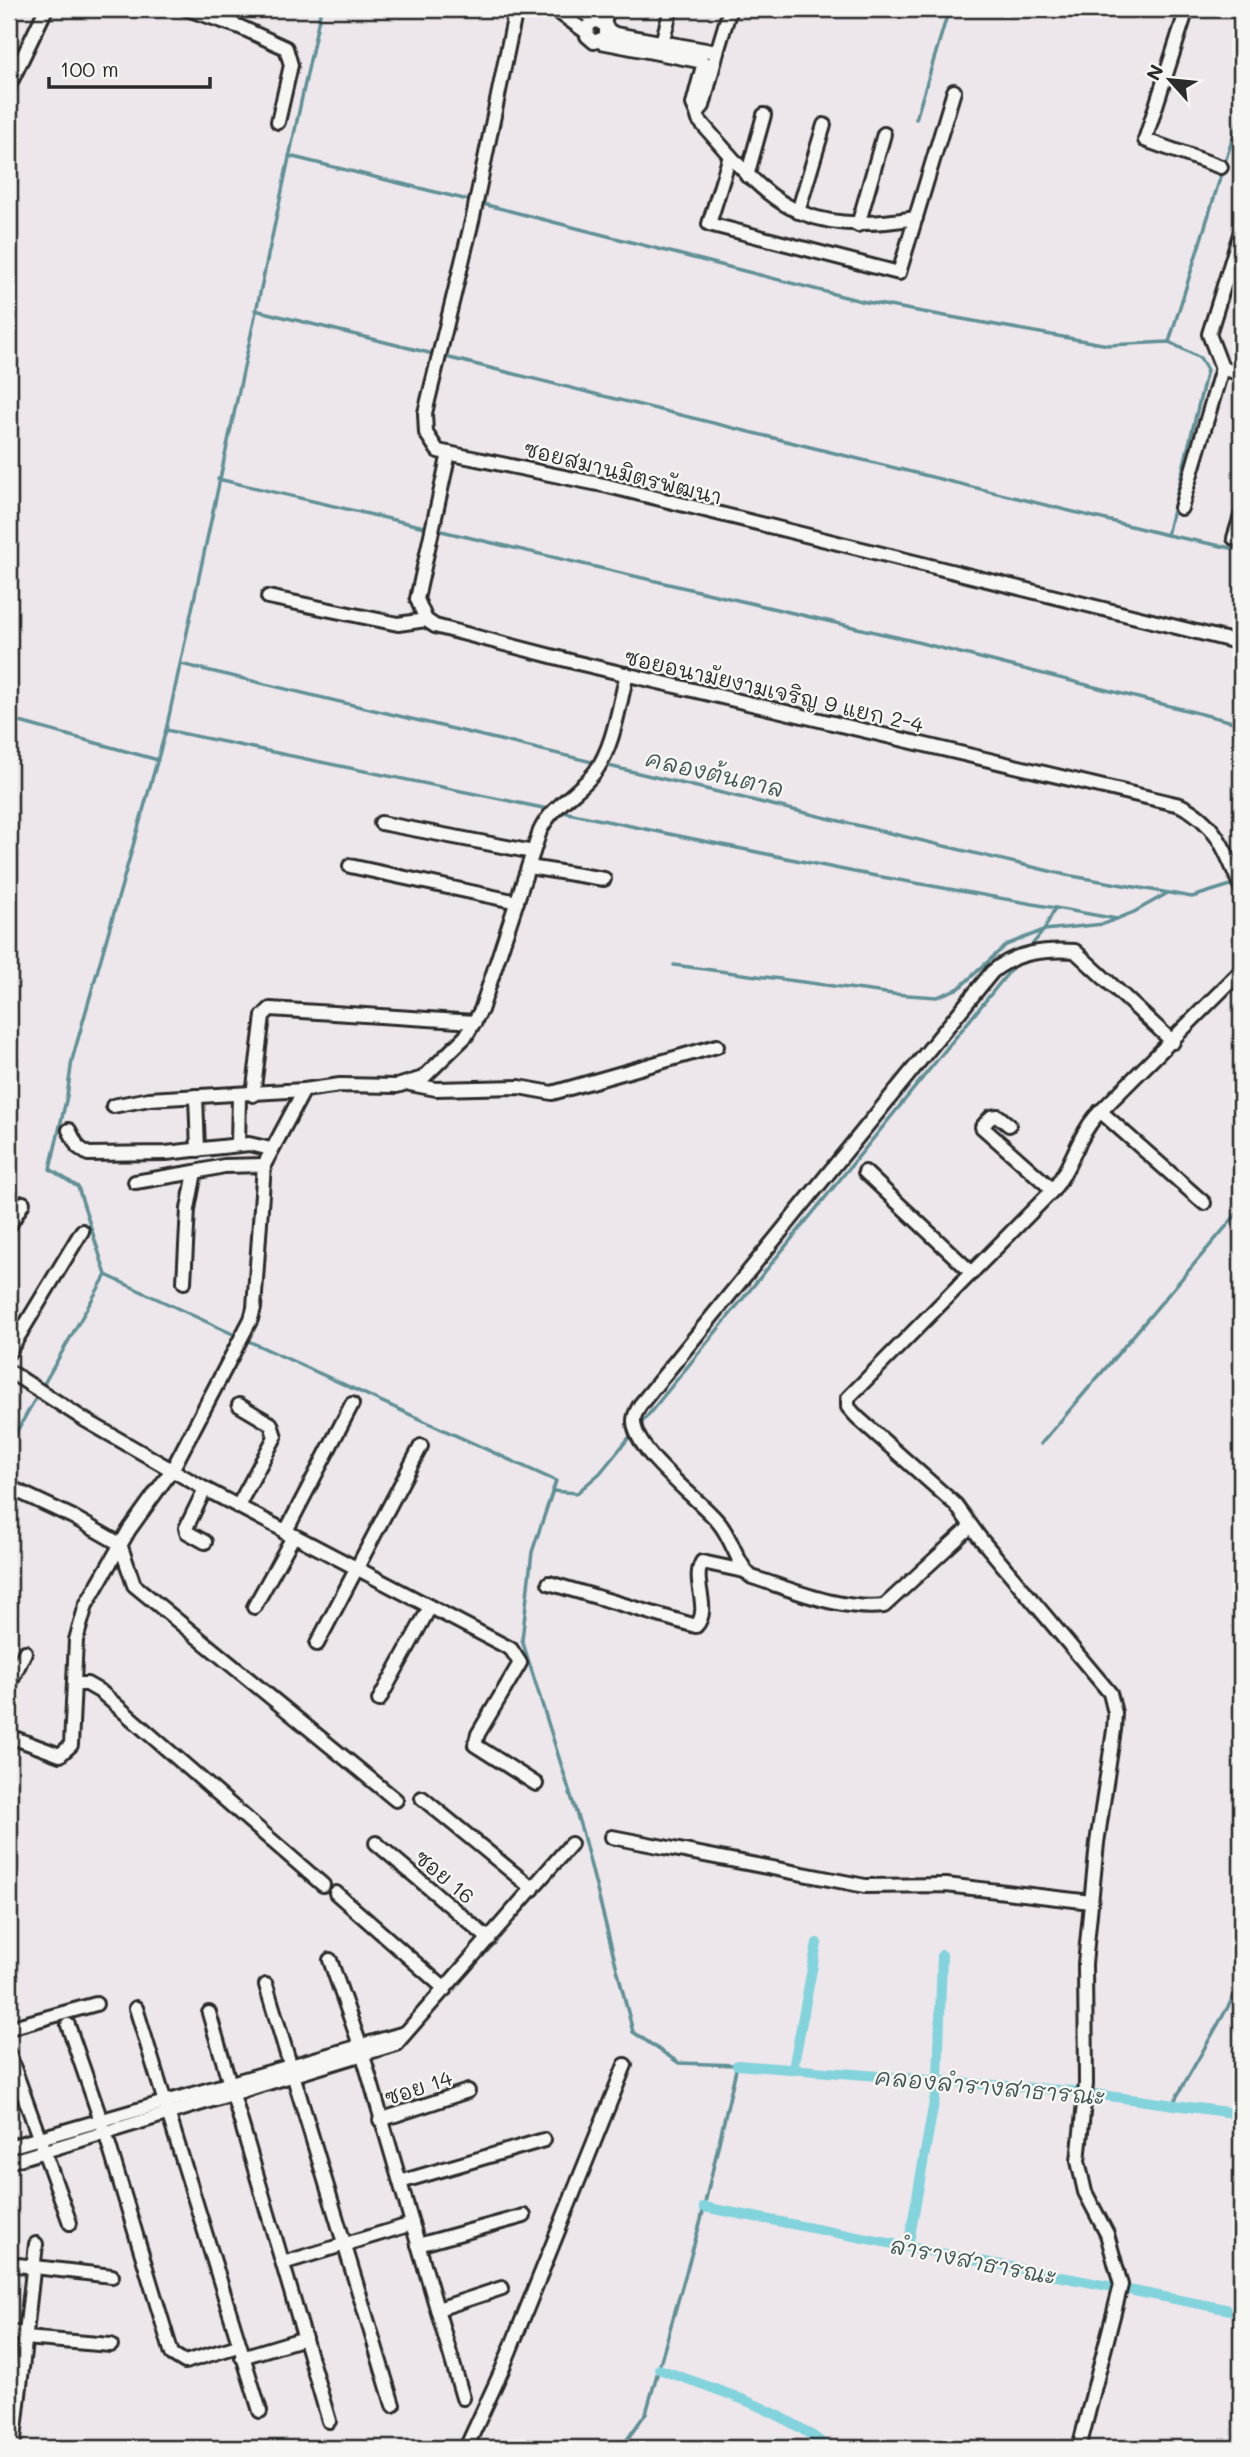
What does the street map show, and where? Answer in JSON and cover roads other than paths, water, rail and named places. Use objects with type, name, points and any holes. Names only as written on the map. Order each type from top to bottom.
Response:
[{"type":"street","points":[[9,86],[46,9]]},
{"type":"street","points":[[187,9],[247,30],[286,48],[291,65],[278,122]]},
{"type":"street","points":[[268,597],[398,624],[426,620],[417,599],[449,453],[438,451],[426,433],[425,413],[473,217],[516,9]]},
{"type":"street","points":[[554,9],[598,30],[712,59]]},
{"type":"street","points":[[577,9],[598,30]]},
{"type":"street","points":[[598,30],[608,9]]},
{"type":"street","points":[[661,48],[671,9]]},
{"type":"street","points":[[730,9],[712,59],[703,106],[697,113],[699,120],[747,176],[768,195],[798,212],[820,220],[858,225],[916,218]]},
{"type":"street","points":[[1187,9],[1145,140],[1221,167]]},
{"type":"street","points":[[730,156],[709,224],[899,273],[954,91]]},
{"type":"street","points":[[747,176],[764,115]]},
{"type":"street","points":[[798,212],[824,125]]},
{"type":"street","points":[[858,225],[884,134]]},
{"type":"street","points":[[1181,508],[1222,368],[1209,334],[1241,231]]},
{"type":"street","points":[[1222,368],[1241,374]]},
{"type":"street","name":"ซอยสมานมิตรพัฒนา","points":[[449,453],[608,486],[1241,643]]},
{"type":"street","points":[[1234,538],[1241,516]]},
{"type":"street","name":"ซอยอนามัยงามเจริญ 9 แยก 2-4","points":[[426,620],[435,626],[627,674],[1180,805],[1200,815],[1209,824],[1240,884]]},
{"type":"street","points":[[410,1083],[437,1066],[475,1022],[533,852],[549,814],[599,764],[627,674]]},
{"type":"street","points":[[381,823],[533,852]]},
{"type":"street","points":[[350,866],[517,902]]},
{"type":"street","points":[[529,867],[604,879]]},
{"type":"street","points":[[744,1571],[735,1546],[719,1522],[649,1451],[637,1435],[634,1417],[640,1405],[764,1251],[992,972],[1007,960],[1041,951],[1075,951],[1173,1042]]},
{"type":"street","points":[[1079,2448],[1120,2291],[1107,2234],[1081,2178],[1078,2161],[1086,2084],[1085,1964],[1114,1730],[1113,1702],[1110,1693],[956,1505],[857,1417],[848,1408],[848,1398],[1054,1190],[1069,1168],[1077,1142],[1100,1111],[1173,1042],[1241,971]]},
{"type":"street","points":[[253,1095],[263,1016],[270,1009],[475,1022]]},
{"type":"street","points":[[113,1106],[196,1096],[253,1095],[340,1085],[410,1083],[436,1089],[519,1087],[552,1093],[717,1046]]},
{"type":"street","points":[[9,1736],[60,1755],[65,1752],[73,1738],[76,1640],[89,1598],[120,1544],[172,1470],[243,1334],[254,1308],[264,1165],[304,1090]]},
{"type":"street","points":[[196,1096],[198,1150]]},
{"type":"street","points":[[237,1145],[239,1096]]},
{"type":"street","points":[[1100,1111],[1204,1203]]},
{"type":"street","points":[[1009,1125],[998,1116],[990,1117],[982,1127],[1054,1190]]},
{"type":"street","points":[[69,1130],[78,1147],[89,1154],[198,1150],[249,1144],[271,1149]]},
{"type":"street","points":[[135,1182],[224,1166],[264,1165]]},
{"type":"street","points":[[184,1282],[188,1209],[195,1172]]},
{"type":"street","points":[[865,1172],[972,1273]]},
{"type":"street","points":[[9,1226],[23,1203]]},
{"type":"street","points":[[9,1352],[82,1231]]},
{"type":"street","points":[[9,1371],[205,1489],[430,1607],[519,1657],[520,1662],[515,1674],[474,1742],[536,1784]]},
{"type":"street","points":[[254,1607],[352,1404]]},
{"type":"street","points":[[238,1506],[275,1437],[271,1424],[239,1405]]},
{"type":"street","points":[[317,1644],[421,1446]]},
{"type":"street","points":[[9,1487],[73,1517],[120,1544],[134,1584],[396,1800]]},
{"type":"street","points":[[205,1489],[187,1520],[186,1528],[187,1532],[205,1542]]},
{"type":"street","points":[[549,1583],[696,1626],[703,1613],[698,1570],[702,1562],[744,1571],[752,1577],[844,1604],[868,1608],[884,1606],[971,1526]]},
{"type":"street","points":[[379,1700],[430,1607]]},
{"type":"street","points":[[9,1686],[25,1652]]},
{"type":"street","points":[[76,1684],[87,1685],[101,1692],[323,1885]]},
{"type":"street","points":[[422,1798],[533,1889]]},
{"type":"street","points":[[612,1838],[865,1886],[946,1885],[1091,1902]]},
{"type":"street","name":"ซอย 16","points":[[376,1843],[489,1939]]},
{"type":"street","points":[[9,2162],[103,2127],[361,2050],[405,2034],[571,1844]]},
{"type":"street","points":[[336,1893],[445,1989]]},
{"type":"street","points":[[330,1960],[361,2050],[463,2398]]},
{"type":"street","points":[[266,1985],[393,2405]]},
{"type":"street","points":[[9,2028],[96,2004]]},
{"type":"street","points":[[136,2008],[260,2411]]},
{"type":"street","points":[[208,2013],[329,2421]]},
{"type":"street","points":[[68,2025],[103,2127],[172,2354],[185,2362],[305,2339]]},
{"type":"street","points":[[9,2054],[69,2223]]},
{"type":"street","points":[[466,2448],[487,2407],[625,2065]]},
{"type":"street","name":"ซอย 14","points":[[380,2120],[468,2091]]},
{"type":"street","points":[[9,2147],[38,2138],[103,2127]]},
{"type":"street","points":[[400,2182],[544,2140]]},
{"type":"street","points":[[418,2245],[524,2216]]},
{"type":"street","points":[[283,2263],[412,2224]]},
{"type":"street","points":[[13,2448],[36,2244]]},
{"type":"street","points":[[9,2264],[112,2276]]},
{"type":"street","points":[[438,2309],[502,2288]]},
{"type":"street","points":[[9,2336],[111,2344]]},
{"type":"waterway","points":[[9,1445],[106,1275],[78,1187],[50,1169],[67,1096],[72,1060],[166,730],[321,9]]},
{"type":"waterway","points":[[916,119],[949,9]]},
{"type":"waterway","points":[[1169,342],[1241,111]]},
{"type":"waterway","points":[[289,156],[472,201]]},
{"type":"waterway","points":[[479,203],[861,301],[1108,345],[1169,342],[1200,358],[1207,370],[1167,535]]},
{"type":"waterway","points":[[255,310],[1167,535],[1241,550]]},
{"type":"waterway","name":"คลองต้นตาล","points":[[218,479],[909,640],[1241,724]]},
{"type":"waterway","name":"คลองต้นตาล","points":[[181,664],[1066,875],[1192,897],[1234,884]]},
{"type":"waterway","points":[[9,719],[158,760]]},
{"type":"waterway","points":[[166,730],[543,808]]},
{"type":"waterway","points":[[563,812],[854,872],[1117,919]]},
{"type":"waterway","points":[[674,965],[893,994],[937,997],[959,988],[1006,945],[1044,930],[1104,924],[1134,912],[1166,894]]},
{"type":"waterway","points":[[1027,951],[1044,930],[1055,908]]},
{"type":"waterway","points":[[640,1425],[1017,962]]},
{"type":"waterway","points":[[1041,1444],[1241,1209]]},
{"type":"waterway","points":[[106,1275],[237,1336]]},
{"type":"waterway","points":[[244,1339],[556,1481],[532,1552],[522,1640],[582,1831],[633,2032],[679,2063],[737,2065],[701,2220],[646,2413],[621,2448]]},
{"type":"waterway","points":[[552,1491],[577,1493],[600,1473],[632,1434]]},
{"type":"waterway","points":[[793,2069],[817,1943]]},
{"type":"waterway","points":[[908,2247],[938,2080],[942,1955]]},
{"type":"waterway","points":[[1172,2105],[1241,1984]]},
{"type":"waterway","name":"คลองลำรางสาธารณะ","points":[[737,2065],[1072,2091],[1241,2114]]},
{"type":"waterway","name":"ลำรางสาธารณะ","points":[[704,2207],[1241,2312]]},
{"type":"waterway","points":[[659,2369],[769,2411],[809,2433],[829,2448]]}]
